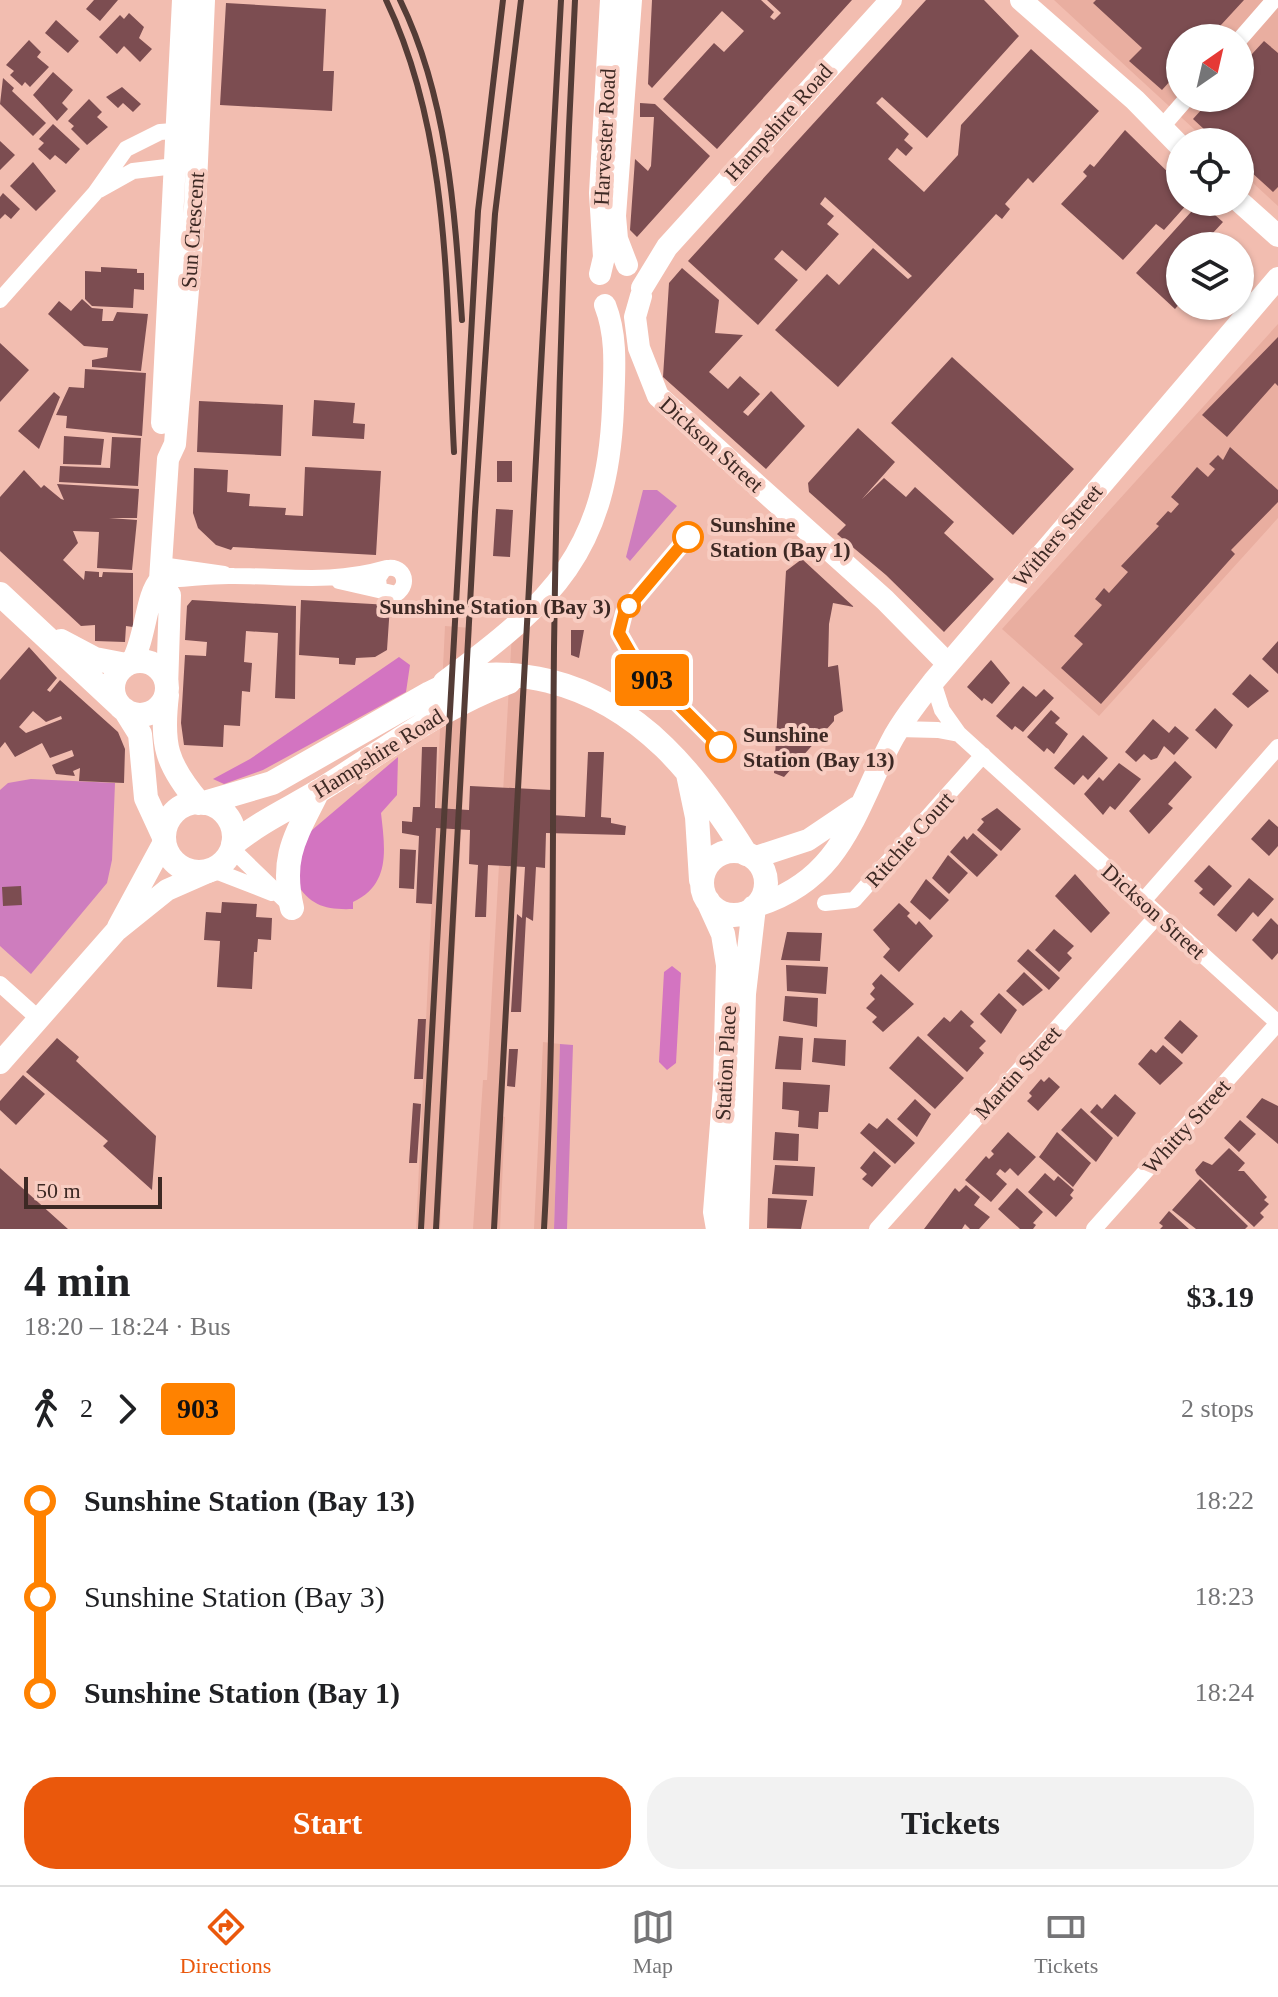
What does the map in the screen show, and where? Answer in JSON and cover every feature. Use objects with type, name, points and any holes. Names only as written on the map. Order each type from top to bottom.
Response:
[{"type":"main road","points":[[0,594],[123,709],[148,714],[160,707],[167,692],[166,679],[157,666],[142,661],[129,663],[95,659],[35,626]]},
{"type":"main road","points":[[129,663],[118,672],[113,687],[140,734],[146,798],[169,856],[179,866],[193,872],[210,871],[225,861],[233,846],[233,828],[225,814],[201,803],[184,806],[172,815],[164,840]]},
{"type":"main road","name":"Hampshire Road","points":[[201,803],[272,783],[430,693],[475,676],[530,677],[580,691],[620,711],[660,742],[710,796],[750,856]]},
{"type":"main road","name":"Hampshire Road","points":[[233,846],[270,815],[318,791],[468,697],[530,677]]},
{"type":"main road","name":"Sun Crescent","points":[[167,692],[164,727],[167,755],[173,770],[201,803]]},
{"type":"main road","points":[[686,768],[697,817],[706,896],[730,914],[755,906],[762,897],[766,881],[761,866],[750,856],[730,852],[715,857],[705,870],[706,896]]},
{"type":"main road","points":[[290,905],[286,881],[288,856],[318,791]]},
{"type":"main road","name":"Station Place","points":[[706,896],[720,923],[727,954],[737,1229]]},
{"type":"main road","name":"Station Place","points":[[718,1229],[715,1212],[734,1087],[755,906]]},
{"type":"street","name":"Sun Crescent","points":[[183,0],[187,130]]},
{"type":"street","name":"Sun Crescent","points":[[129,663],[144,635],[151,593],[160,572],[168,459],[161,444],[184,206],[187,130],[204,0]]},
{"type":"street","name":"Harvester Road","points":[[600,274],[605,253],[600,193],[611,0]]},
{"type":"street","name":"Harvester Road","points":[[628,266],[617,239],[615,216],[631,0]]},
{"type":"street","name":"Hampshire Road","points":[[641,292],[667,247],[891,0]]},
{"type":"street","points":[[1021,0],[1135,100],[1166,133]]},
{"type":"street","points":[[1253,24],[1274,0]]},
{"type":"street","points":[[1161,128],[1175,112]]},
{"type":"street","points":[[0,300],[95,193],[126,149],[141,139],[187,130]]},
{"type":"street","points":[[95,193],[133,171],[185,169]]},
{"type":"street","points":[[1254,215],[1278,236]]},
{"type":"street","name":"Hampshire Road","points":[[628,266],[667,247]]},
{"type":"street","points":[[612,265],[628,266],[639,275],[641,292],[625,309],[605,305],[597,290],[600,274],[612,265]]},
{"type":"street","name":"Withers Street","points":[[755,906],[782,896],[824,866],[843,843],[857,807],[898,729],[947,663],[1278,278]]},
{"type":"street","name":"Dickson Street","points":[[641,292],[635,317],[639,348],[658,396],[873,589],[947,663]]},
{"type":"street","name":"Hampshire Road","points":[[430,693],[522,622],[566,572],[601,497],[610,449],[614,374],[612,323],[605,305]]},
{"type":"street","points":[[160,572],[198,580],[229,575],[333,580],[387,594],[377,581],[387,568],[333,580]]},
{"type":"street","name":"Sun Crescent","points":[[160,572],[170,595],[167,692]]},
{"type":"street","name":"Dickson Street","points":[[933,682],[942,710],[959,734],[1278,1023]]},
{"type":"street","points":[[898,729],[959,734]]},
{"type":"street","points":[[1143,901],[1278,747]]},
{"type":"street","name":"Ritchie Court","points":[[825,903],[854,900],[983,755]]},
{"type":"street","name":"Withers Street","points":[[750,856],[808,840],[857,807]]},
{"type":"street","points":[[116,931],[164,840]]},
{"type":"street","points":[[233,846],[290,905]]},
{"type":"street","points":[[0,1063],[116,931],[167,890],[210,871],[290,905]]},
{"type":"street","name":"Martin Street","points":[[877,1229],[1158,915]]},
{"type":"street","points":[[0,984],[39,1019]]},
{"type":"street","name":"Whitty Street","points":[[1094,1229],[1278,1023]]},
{"type":"shaded area","points":[[1054,0],[1278,0],[1278,206],[1254,184],[1254,128],[1193,128],[1175,112],[1254,112],[1254,24],[1166,24],[1166,103]]},
{"type":"shaded area","points":[[1278,324],[1278,518],[1099,716],[1002,629]]},
{"type":"shaded area","points":[[643,490],[657,490],[677,506],[630,561],[626,557]]},
{"type":"shaded area","points":[[445,626],[472,628],[440,1229],[416,1229]]},
{"type":"shaded area","points":[[512,632],[528,636],[502,1116],[505,1117],[500,1229],[473,1229],[483,1080],[487,1080]]},
{"type":"shaded area","points":[[399,657],[410,665],[406,692],[263,770],[224,784],[213,779],[250,759]]},
{"type":"shaded area","points":[[398,757],[397,795],[381,813],[384,852],[380,875],[374,886],[353,902],[353,909],[320,905],[307,896],[296,882],[305,836]]},
{"type":"shaded area","points":[[31,779],[115,783],[112,860],[107,883],[31,974],[0,946],[0,790],[8,783]]},
{"type":"shaded area","points":[[672,966],[681,973],[676,1063],[667,1070],[659,1062],[664,972]]},
{"type":"shaded area","points":[[543,1042],[560,1044],[554,1229],[534,1229]]},
{"type":"shaded area","points":[[560,1044],[573,1045],[567,1229],[554,1229]]},
{"type":"building","points":[[94,0],[118,0],[100,21],[86,9]]},
{"type":"building","points":[[652,0],[761,0],[774,12],[770,17],[774,20],[781,13],[767,0],[852,0],[717,149],[663,99],[714,43],[724,52],[744,31],[722,11],[652,88],[648,84]]},
{"type":"building","points":[[926,0],[984,0],[1019,36],[927,138],[882,97],[876,103],[909,134],[904,140],[913,148],[906,156],[897,148],[888,159],[924,192],[958,155],[961,125],[1031,49],[1099,111],[1033,183],[1028,178],[1005,204],[1010,209],[1002,219],[996,214],[838,387],[775,330],[827,274],[839,285],[873,248],[908,279],[912,276],[825,197],[820,204],[834,216],[827,224],[839,234],[806,271],[782,250],[774,259],[798,280],[758,325],[688,261]]},
{"type":"building","points":[[1096,0],[1244,0],[1222,24],[1166,24],[1166,86],[1162,90],[1129,61],[1142,48],[1093,3]]},
{"type":"building","points":[[226,3],[326,9],[323,71],[334,71],[332,111],[220,105]]},
{"type":"building","points":[[129,13],[144,27],[139,38],[152,49],[140,62],[124,46],[117,54],[99,37],[120,15],[124,19]]},
{"type":"building","points":[[56,20],[79,41],[68,53],[45,33]]},
{"type":"building","points":[[29,40],[41,52],[37,57],[49,67],[30,87],[25,82],[22,86],[10,75],[14,71],[6,65]]},
{"type":"building","points":[[1264,41],[1278,53],[1278,187],[1273,192],[1254,175],[1254,128],[1203,128],[1193,119],[1199,112],[1254,112],[1254,52]]},
{"type":"building","points":[[53,72],[73,90],[62,103],[68,109],[57,121],[33,95]]},
{"type":"building","points":[[3,78],[14,88],[12,91],[46,123],[33,136],[0,104]]},
{"type":"building","points":[[122,87],[141,104],[133,112],[123,103],[118,108],[106,97]]},
{"type":"building","points":[[89,99],[102,112],[97,117],[108,127],[87,145],[71,129],[74,126],[68,121]]},
{"type":"building","points":[[640,103],[655,104],[710,156],[637,237],[630,230],[635,159],[648,171],[651,166],[654,117],[640,117]]},
{"type":"building","points":[[53,124],[80,149],[66,164],[55,155],[50,160],[38,149],[44,143],[39,139]]},
{"type":"building","points":[[1125,130],[1166,170],[1166,216],[1176,216],[1164,230],[1156,224],[1123,260],[1061,204],[1087,176],[1083,172],[1090,164],[1094,167]]},
{"type":"building","points":[[0,141],[15,155],[0,170]]},
{"type":"building","points":[[33,162],[56,191],[36,211],[10,186]]},
{"type":"building","points":[[3,193],[20,209],[11,219],[5,214],[0,219],[0,197]]},
{"type":"building","points":[[1187,216],[1216,216],[1223,222],[1214,232],[1173,232]]},
{"type":"building","points":[[1166,240],[1166,301],[1136,273]]},
{"type":"building","points":[[101,267],[137,269],[137,273],[144,273],[144,290],[134,289],[133,308],[92,306],[85,299],[85,271],[101,272]]},
{"type":"building","points":[[682,268],[719,300],[715,333],[743,335],[709,372],[728,389],[740,376],[760,394],[743,412],[748,416],[771,391],[805,426],[766,469],[663,377],[669,283]]},
{"type":"building","points":[[82,299],[92,308],[103,309],[102,321],[113,321],[117,312],[148,314],[141,371],[92,367],[92,360],[107,357],[108,348],[84,346],[48,314],[59,301],[71,311]]},
{"type":"building","points":[[1278,337],[1278,386],[1275,383],[1227,437],[1202,415]]},
{"type":"building","points":[[0,343],[29,370],[0,402]]},
{"type":"building","points":[[952,357],[1074,469],[1013,535],[891,423]]},
{"type":"building","points":[[85,369],[146,373],[142,436],[66,428],[67,416],[56,415],[69,387],[84,388]]},
{"type":"building","points":[[54,392],[60,397],[39,449],[18,431]]},
{"type":"building","points":[[314,400],[355,403],[353,423],[365,424],[364,439],[312,436]]},
{"type":"building","points":[[199,401],[283,405],[281,456],[197,452]]},
{"type":"building","points":[[858,428],[895,462],[862,499],[884,478],[906,497],[915,487],[954,522],[944,533],[994,579],[944,632],[886,575],[837,534],[846,525],[809,492],[808,483]]},
{"type":"building","points":[[64,436],[104,439],[101,465],[63,464]]},
{"type":"building","points":[[112,437],[141,438],[138,486],[59,482],[60,466],[110,468]]},
{"type":"building","points":[[1230,447],[1278,490],[1278,502],[1231,550],[1235,554],[1101,704],[1061,668],[1083,644],[1074,636],[1102,605],[1095,599],[1104,588],[1109,593],[1128,572],[1121,566],[1159,526],[1156,524],[1168,511],[1171,513],[1179,504],[1171,497],[1197,467],[1208,477],[1215,469],[1209,464],[1218,455],[1223,460]]},
{"type":"building","points":[[497,461],[512,461],[512,482],[497,482]]},
{"type":"building","points":[[305,467],[381,471],[376,555],[233,547],[231,550],[216,545],[198,528],[193,513],[194,468],[228,470],[227,492],[250,494],[249,506],[286,508],[285,515],[303,516]]},
{"type":"building","points":[[24,470],[41,488],[44,485],[64,500],[57,484],[139,489],[137,518],[109,518],[137,520],[132,570],[97,568],[99,532],[73,531],[78,543],[63,560],[84,580],[85,571],[99,572],[99,577],[103,572],[133,573],[133,627],[126,626],[125,642],[95,641],[95,625],[81,626],[0,551],[0,497]]},
{"type":"building","points":[[496,509],[513,510],[510,557],[493,556]]},
{"type":"building","points":[[802,559],[854,607],[833,603],[829,624],[828,667],[838,665],[843,711],[834,716],[834,721],[784,777],[774,773],[786,571]]},
{"type":"building","points":[[192,600],[296,606],[295,699],[275,698],[278,633],[246,631],[244,662],[252,663],[250,692],[242,691],[240,726],[224,725],[223,747],[184,745],[181,723],[185,655],[206,656],[207,642],[185,640],[187,606]]},
{"type":"building","points":[[301,600],[390,605],[387,650],[375,657],[356,658],[355,665],[339,664],[339,658],[299,655]]},
{"type":"building","points":[[571,630],[584,630],[579,658],[571,655]]},
{"type":"building","points":[[1278,641],[1278,674],[1262,659]]},
{"type":"building","points":[[29,647],[57,678],[47,690],[50,692],[60,680],[118,732],[125,749],[124,783],[79,781],[80,768],[73,771],[75,776],[56,774],[52,765],[74,756],[72,750],[50,758],[42,743],[15,757],[5,742],[0,748],[0,680]],"holes":[[[33,711],[46,722],[61,716],[62,719],[26,733],[19,727]]]},
{"type":"building","points":[[991,660],[1010,683],[992,704],[984,698],[982,701],[967,687]]},
{"type":"building","points":[[1250,674],[1269,691],[1248,708],[1232,694]]},
{"type":"building","points":[[1023,686],[1036,697],[1044,689],[1054,698],[1023,732],[1015,726],[1012,730],[996,716]]},
{"type":"building","points":[[1215,708],[1233,725],[1216,749],[1195,730]]},
{"type":"building","points":[[1051,710],[1060,718],[1055,723],[1068,734],[1054,754],[1047,748],[1044,752],[1027,737]]},
{"type":"building","points":[[1153,719],[1169,733],[1175,726],[1189,738],[1174,755],[1164,746],[1157,758],[1151,760],[1144,754],[1136,762],[1125,752]]},
{"type":"building","points":[[1083,735],[1108,758],[1088,780],[1083,775],[1074,785],[1054,768]]},
{"type":"building","points":[[422,747],[437,747],[435,808],[469,810],[470,786],[552,790],[551,815],[585,817],[588,752],[604,752],[601,817],[611,818],[611,823],[626,826],[625,835],[546,833],[545,868],[536,867],[533,921],[526,917],[521,1012],[511,1012],[517,914],[522,918],[525,867],[488,865],[486,917],[475,917],[478,865],[469,864],[470,830],[436,828],[432,904],[416,903],[419,836],[402,833],[402,821],[412,822],[413,807],[420,807]]},
{"type":"building","points":[[1175,761],[1192,777],[1168,804],[1173,808],[1149,834],[1129,811]]},
{"type":"building","points":[[1119,763],[1141,779],[1115,810],[1110,806],[1103,815],[1084,794],[1099,777],[1103,781]]},
{"type":"building","points":[[997,808],[1021,829],[1001,851],[977,830],[984,822],[981,819]]},
{"type":"building","points":[[1269,819],[1278,827],[1278,846],[1269,856],[1251,839]]},
{"type":"building","points":[[973,833],[998,855],[977,877],[950,852],[964,836],[967,840]]},
{"type":"building","points":[[400,849],[416,850],[414,889],[399,888]]},
{"type":"building","points":[[948,855],[968,873],[949,894],[932,878]]},
{"type":"building","points":[[1209,865],[1232,886],[1214,906],[1199,893],[1203,889],[1194,881]]},
{"type":"building","points":[[1075,874],[1110,913],[1091,933],[1055,896]]},
{"type":"building","points":[[1249,878],[1274,899],[1258,917],[1253,912],[1236,932],[1217,915]]},
{"type":"building","points":[[926,879],[949,900],[930,920],[910,902]]},
{"type":"building","points":[[21,886],[22,905],[3,906],[2,887]]},
{"type":"building","points":[[222,902],[257,904],[256,917],[272,918],[271,940],[258,939],[257,952],[254,952],[252,989],[217,987],[220,941],[204,940],[206,912],[221,913]]},
{"type":"building","points":[[899,903],[910,913],[907,916],[916,925],[919,921],[933,936],[899,972],[883,957],[890,949],[873,930]]},
{"type":"building","points":[[1271,918],[1278,925],[1278,953],[1272,960],[1252,940]]},
{"type":"building","points":[[1054,929],[1074,946],[1067,953],[1072,958],[1059,972],[1035,950]]},
{"type":"building","points":[[787,932],[822,933],[820,961],[781,960]]},
{"type":"building","points":[[1028,949],[1060,978],[1049,990],[1017,961]]},
{"type":"building","points":[[786,965],[828,967],[826,994],[787,991]]},
{"type":"building","points":[[1024,972],[1043,990],[1023,1006],[1006,991]]},
{"type":"building","points":[[881,974],[914,1004],[883,1032],[872,1022],[877,1017],[866,1008],[875,999],[870,994],[875,988],[872,984]]},
{"type":"building","points":[[999,993],[1017,1010],[1001,1034],[980,1014]]},
{"type":"building","points":[[785,996],[818,998],[817,1027],[783,1021]]},
{"type":"building","points":[[961,1010],[974,1022],[970,1026],[986,1041],[979,1048],[984,1053],[967,1072],[927,1035],[944,1017],[950,1022]]},
{"type":"building","points":[[418,1019],[426,1019],[423,1079],[414,1079]]},
{"type":"building","points":[[1180,1020],[1198,1036],[1182,1054],[1164,1038]]},
{"type":"building","points":[[779,1036],[803,1038],[801,1070],[775,1069]]},
{"type":"building","points":[[918,1036],[964,1078],[935,1109],[889,1068]]},
{"type":"building","points":[[57,1038],[79,1057],[76,1061],[156,1136],[152,1190],[103,1146],[108,1141],[26,1072]]},
{"type":"building","points":[[814,1038],[846,1040],[845,1066],[812,1062]]},
{"type":"building","points":[[1163,1045],[1183,1063],[1160,1085],[1138,1064],[1151,1049],[1156,1053]]},
{"type":"building","points":[[509,1049],[518,1049],[515,1087],[507,1086]]},
{"type":"building","points":[[23,1075],[45,1094],[16,1125],[0,1110],[0,1101]]},
{"type":"building","points":[[1049,1077],[1060,1087],[1038,1111],[1027,1101],[1032,1096],[1029,1093],[1041,1079],[1044,1082]]},
{"type":"building","points":[[783,1082],[830,1085],[828,1112],[819,1112],[818,1129],[798,1127],[799,1111],[782,1109]]},
{"type":"building","points":[[1115,1094],[1136,1113],[1118,1137],[1090,1112],[1097,1104],[1102,1109]]},
{"type":"building","points":[[1262,1098],[1278,1106],[1278,1144],[1246,1117]]},
{"type":"building","points":[[915,1099],[931,1114],[917,1137],[897,1119]]},
{"type":"building","points":[[413,1103],[421,1104],[417,1163],[409,1163]]},
{"type":"building","points":[[1081,1108],[1113,1138],[1096,1162],[1061,1130]]},
{"type":"building","points":[[887,1118],[915,1143],[895,1164],[860,1133],[869,1123],[877,1129]]},
{"type":"building","points":[[1240,1120],[1256,1134],[1239,1152],[1224,1138]]},
{"type":"building","points":[[775,1132],[799,1134],[798,1161],[773,1160]]},
{"type":"building","points":[[1008,1132],[1036,1157],[1018,1176],[1010,1168],[1005,1173],[1000,1169],[996,1174],[1007,1184],[991,1202],[965,1180],[986,1156],[989,1159],[994,1154],[991,1151]]},
{"type":"building","points":[[1057,1132],[1091,1163],[1073,1187],[1039,1157]]},
{"type":"building","points":[[1229,1148],[1245,1163],[1238,1171],[1244,1171],[1267,1197],[1264,1200],[1269,1204],[1260,1213],[1264,1217],[1254,1227],[1195,1170],[1203,1161],[1212,1165]]},
{"type":"building","points":[[874,1151],[891,1166],[872,1187],[862,1179],[867,1174],[860,1168]]},
{"type":"building","points":[[775,1165],[815,1167],[813,1196],[772,1194]]},
{"type":"building","points":[[0,1168],[68,1229],[0,1229]]},
{"type":"building","points":[[1045,1173],[1054,1181],[1058,1176],[1074,1190],[1070,1195],[1073,1198],[1056,1217],[1028,1192]]},
{"type":"building","points":[[1200,1179],[1248,1226],[1245,1229],[1196,1229],[1172,1210]]},
{"type":"building","points":[[966,1185],[980,1197],[974,1205],[990,1217],[979,1229],[970,1229],[965,1224],[962,1229],[924,1229],[955,1188],[959,1192]]},
{"type":"building","points":[[1017,1188],[1043,1212],[1033,1223],[1036,1225],[1033,1229],[1020,1229],[998,1209]]},
{"type":"building","points":[[768,1198],[807,1200],[801,1229],[767,1228]]},
{"type":"building","points":[[1169,1211],[1189,1229],[1160,1229],[1163,1226],[1159,1223]]},
{"type":"railway","points":[[386,0],[408,53],[434,164],[442,222],[454,452]]},
{"type":"railway","points":[[400,0],[416,37],[439,116],[452,198],[462,320]]},
{"type":"railway","points":[[421,1229],[478,211],[503,0]]},
{"type":"railway","points":[[436,1229],[475,512],[495,214],[521,0]]},
{"type":"railway","points":[[494,1229],[561,0]]},
{"type":"railway","points":[[544,1229],[551,1011],[557,486],[575,0]]},
{"type":"bus line","name":"903","points":[[688,537],[624,613],[619,623],[619,633],[623,646],[635,661],[721,747]]},
{"type":"place","name":"Sunshine Station (Bay 1)","points":[[688,537]]},
{"type":"place","name":"Sunshine Station (Bay 3)","points":[[629,606]]},
{"type":"place","name":"Sunshine Station (Bay 13)","points":[[721,747]]}]
